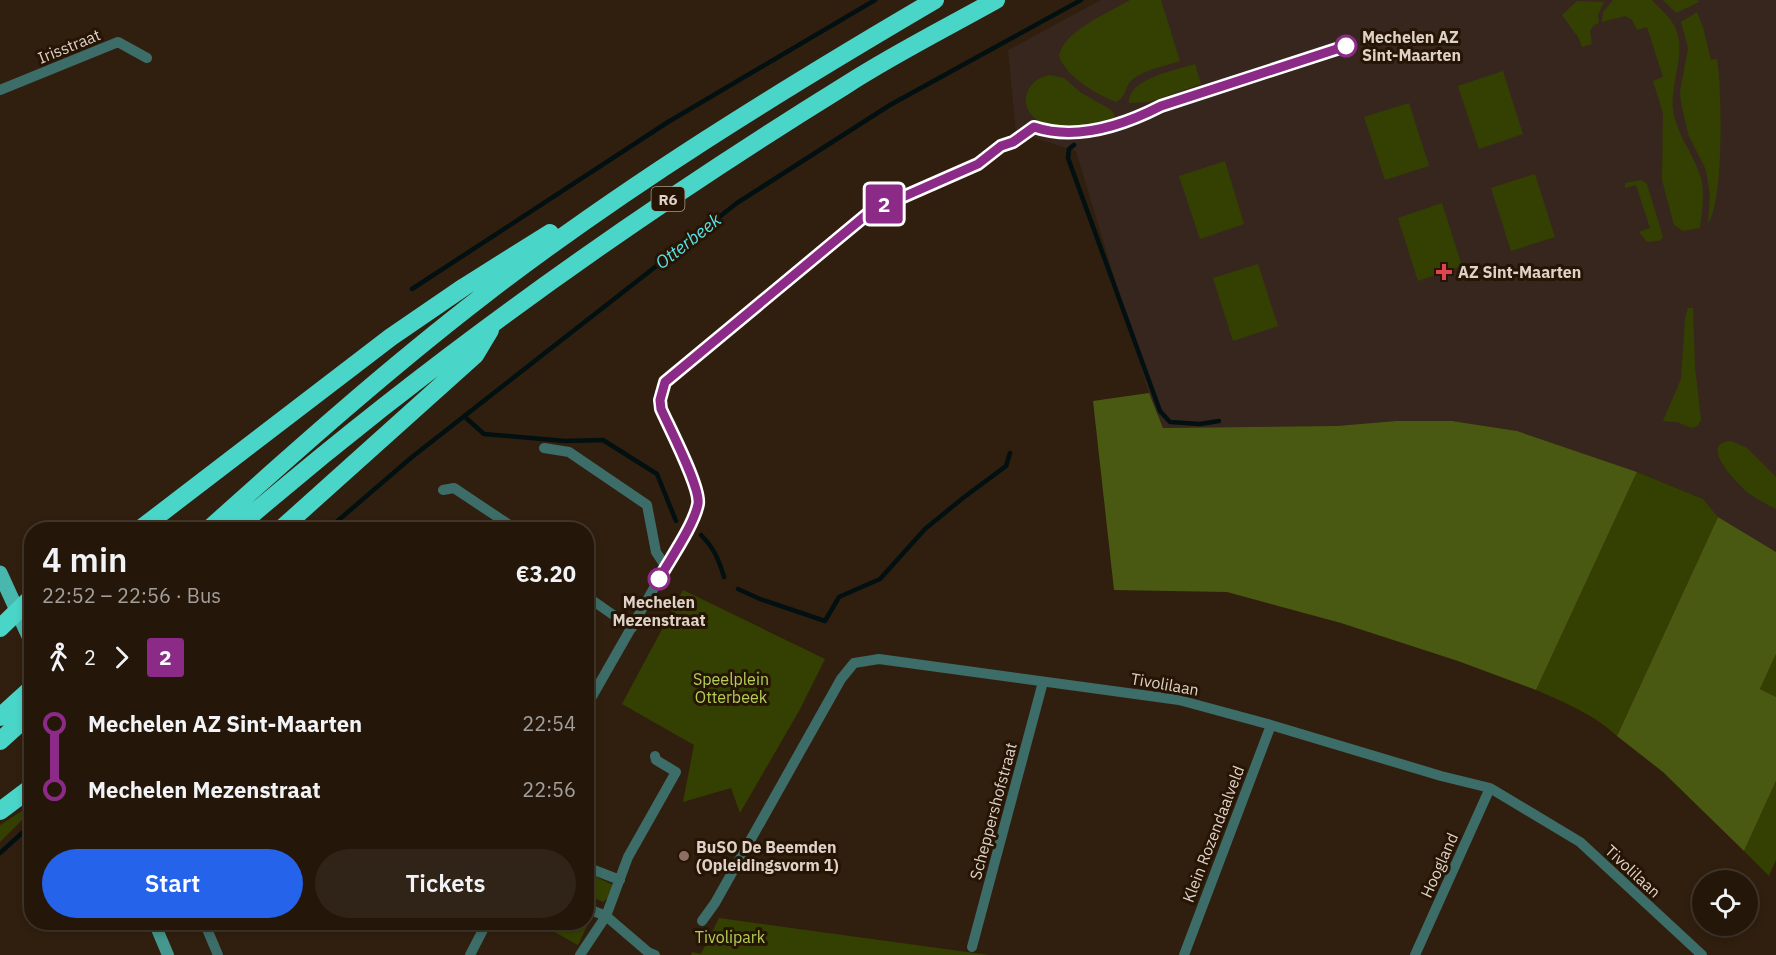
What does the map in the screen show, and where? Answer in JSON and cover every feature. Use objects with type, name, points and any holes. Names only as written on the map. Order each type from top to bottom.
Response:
[{"type":"highway","name":"R6","points":[[217,522],[373,383],[485,294],[708,137],[935,0]]},
{"type":"highway","name":"R6","points":[[243,522],[304,469],[565,270],[710,171],[848,83],[996,0]]},
{"type":"highway","points":[[149,522],[391,337],[464,287],[553,231],[580,225]]},
{"type":"highway","points":[[289,522],[475,355],[494,323]]},
{"type":"highway","points":[[0,628],[24,604]]},
{"type":"highway","points":[[0,717],[24,695]]},
{"type":"highway","points":[[0,741],[24,719]]},
{"type":"highway","points":[[0,811],[24,793]]},
{"type":"main road","points":[[0,573],[24,624]]},
{"type":"main road","points":[[157,930],[168,955]]},
{"type":"street","name":"Irisstraat","points":[[0,90],[118,42],[147,58]]},
{"type":"street","points":[[544,448],[569,452],[647,505],[656,552],[666,567],[594,693]]},
{"type":"street","points":[[443,490],[454,488],[505,522]]},
{"type":"street","points":[[594,602],[632,628]]},
{"type":"street","name":"Tivolilaan","points":[[702,921],[715,903],[841,679],[854,663],[879,659],[1172,699],[1271,724],[1441,776],[1490,788],[1580,842],[1702,955]]},
{"type":"street","name":"Scheppershofstraat","points":[[972,947],[1043,682]]},
{"type":"street","name":"Klein Rozendaalveld","points":[[1184,955],[1271,724]]},
{"type":"street","points":[[580,955],[606,916],[628,857],[676,772],[656,760],[655,756]]},
{"type":"street","name":"Hoogland","points":[[1415,955],[1490,788]]},
{"type":"street","points":[[594,870],[620,880]]},
{"type":"street","points":[[594,911],[606,916],[648,952],[655,955]]},
{"type":"street","points":[[207,930],[218,955]]},
{"type":"street","points":[[470,955],[483,930]]},
{"type":"shaded area","name":"AZ Sint-Maarten","points":[[1101,0],[1776,0],[1776,552],[1718,517],[1703,499],[1637,472],[1517,431],[1452,421],[1396,421],[1337,426],[1163,428],[1149,393],[1076,151],[1016,132],[1008,50]]},
{"type":"green space","points":[[1130,0],[1161,0],[1180,61],[1149,70],[1138,76],[1130,82],[1122,98],[1116,102],[1075,78],[1059,56],[1062,47],[1078,31]]},
{"type":"green space","points":[[1613,0],[1652,0],[1670,19],[1677,32],[1679,51],[1673,90],[1673,110],[1678,128],[1701,178],[1703,197],[1700,228],[1683,231],[1674,225],[1662,180],[1663,113],[1653,81],[1663,77],[1647,27],[1637,30],[1632,20],[1625,16],[1602,22],[1603,12]]},
{"type":"green space","points":[[1663,0],[1697,0],[1699,2],[1676,13]]},
{"type":"green space","points":[[1577,1],[1604,2],[1598,15],[1599,23],[1594,25],[1590,31],[1592,44],[1582,47],[1578,37],[1562,15]]},
{"type":"green space","points":[[1697,12],[1711,60],[1717,59],[1719,73],[1719,170],[1717,193],[1708,223],[1710,197],[1706,170],[1688,134],[1680,92],[1688,48],[1681,22]]},
{"type":"green space","points":[[1195,64],[1201,84],[1149,102],[1129,103],[1130,95],[1144,82]]},
{"type":"green space","points":[[1503,71],[1523,134],[1479,149],[1458,86]]},
{"type":"green space","points":[[1050,75],[1064,78],[1080,92],[1111,110],[1114,114],[1113,120],[1096,125],[1063,127],[1043,123],[1036,119],[1027,106],[1027,92],[1036,81]]},
{"type":"green space","points":[[1409,103],[1429,166],[1385,180],[1364,117]]},
{"type":"green space","points":[[1225,161],[1244,224],[1200,239],[1179,176]]},
{"type":"green space","points":[[1535,174],[1555,237],[1511,251],[1491,188]]},
{"type":"green space","points":[[1641,180],[1647,184],[1663,237],[1659,241],[1647,242],[1639,232],[1650,228],[1636,185],[1625,188],[1625,183]]},
{"type":"green space","points":[[1442,203],[1462,266],[1418,281],[1398,218]]},
{"type":"green space","points":[[1258,264],[1278,326],[1233,341],[1213,278]]},
{"type":"green space","points":[[1688,308],[1693,308],[1695,367],[1701,419],[1698,426],[1691,428],[1677,422],[1663,421],[1681,379],[1685,318]]},
{"type":"green space","points":[[1149,393],[1163,428],[1337,426],[1396,421],[1452,421],[1517,431],[1637,472],[1536,690],[1458,661],[1341,623],[1227,592],[1114,590],[1093,401]]},
{"type":"green space","points":[[1731,441],[1747,448],[1776,477],[1776,509],[1747,492],[1723,464],[1718,456],[1718,449],[1722,443]]},
{"type":"green space","points":[[1637,472],[1703,499],[1718,517],[1617,736],[1589,715],[1536,690]]},
{"type":"green space","points":[[1718,517],[1776,552],[1776,654],[1760,689],[1776,697],[1776,781],[1744,851],[1663,772],[1617,736]]},
{"type":"green space","name":"Speelplein Otterbeek","points":[[683,590],[825,659],[799,711],[740,813],[731,788],[683,802],[694,745],[622,704]]},
{"type":"green space","points":[[1776,654],[1776,697],[1760,689]]},
{"type":"green space","points":[[1776,781],[1776,860],[1769,876],[1744,851]]},
{"type":"green space","points":[[24,810],[24,818],[0,842],[0,825]]},
{"type":"green space","points":[[594,876],[613,885],[611,895],[603,902],[594,898]]},
{"type":"green space","name":"Tivolipark","points":[[719,918],[989,955],[691,955],[692,952],[701,954]]},
{"type":"green space","points":[[551,930],[585,930],[578,945]]},
{"type":"waterway","points":[[412,289],[668,122],[875,0]]},
{"type":"waterway","name":"Otterbeek","points":[[336,522],[412,457],[737,203],[890,105],[1081,0]]},
{"type":"waterway","points":[[1074,145],[1069,149],[1068,158],[1160,411],[1170,422],[1200,424],[1219,421]]},
{"type":"waterway","points":[[465,417],[484,434],[565,441],[603,440],[657,474],[676,521]]},
{"type":"waterway","points":[[738,589],[825,621],[839,597],[880,579],[925,529],[1006,466],[1010,453]]},
{"type":"waterway","points":[[701,535],[715,554],[724,577]]},
{"type":"waterway","name":"Otterbeek","points":[[0,853],[24,831]]},
{"type":"bus line","name":"2","points":[[659,579],[694,518],[699,501],[695,486],[661,409],[660,400],[665,382],[871,211],[978,164],[1001,146],[1013,142],[1034,127],[1060,132],[1101,128],[1146,114],[1161,106],[1346,46]]},
{"type":"place","name":"Mechelen AZ Sint-Maarten","points":[[1346,46]]},
{"type":"place","name":"AZ Sint-Maarten","points":[[1444,272]]},
{"type":"place","name":"Mechelen Mezenstraat","points":[[659,579]]},
{"type":"place","name":"BuSO De Beemden (Opleidingsvorm 1)","points":[[684,856]]}]
